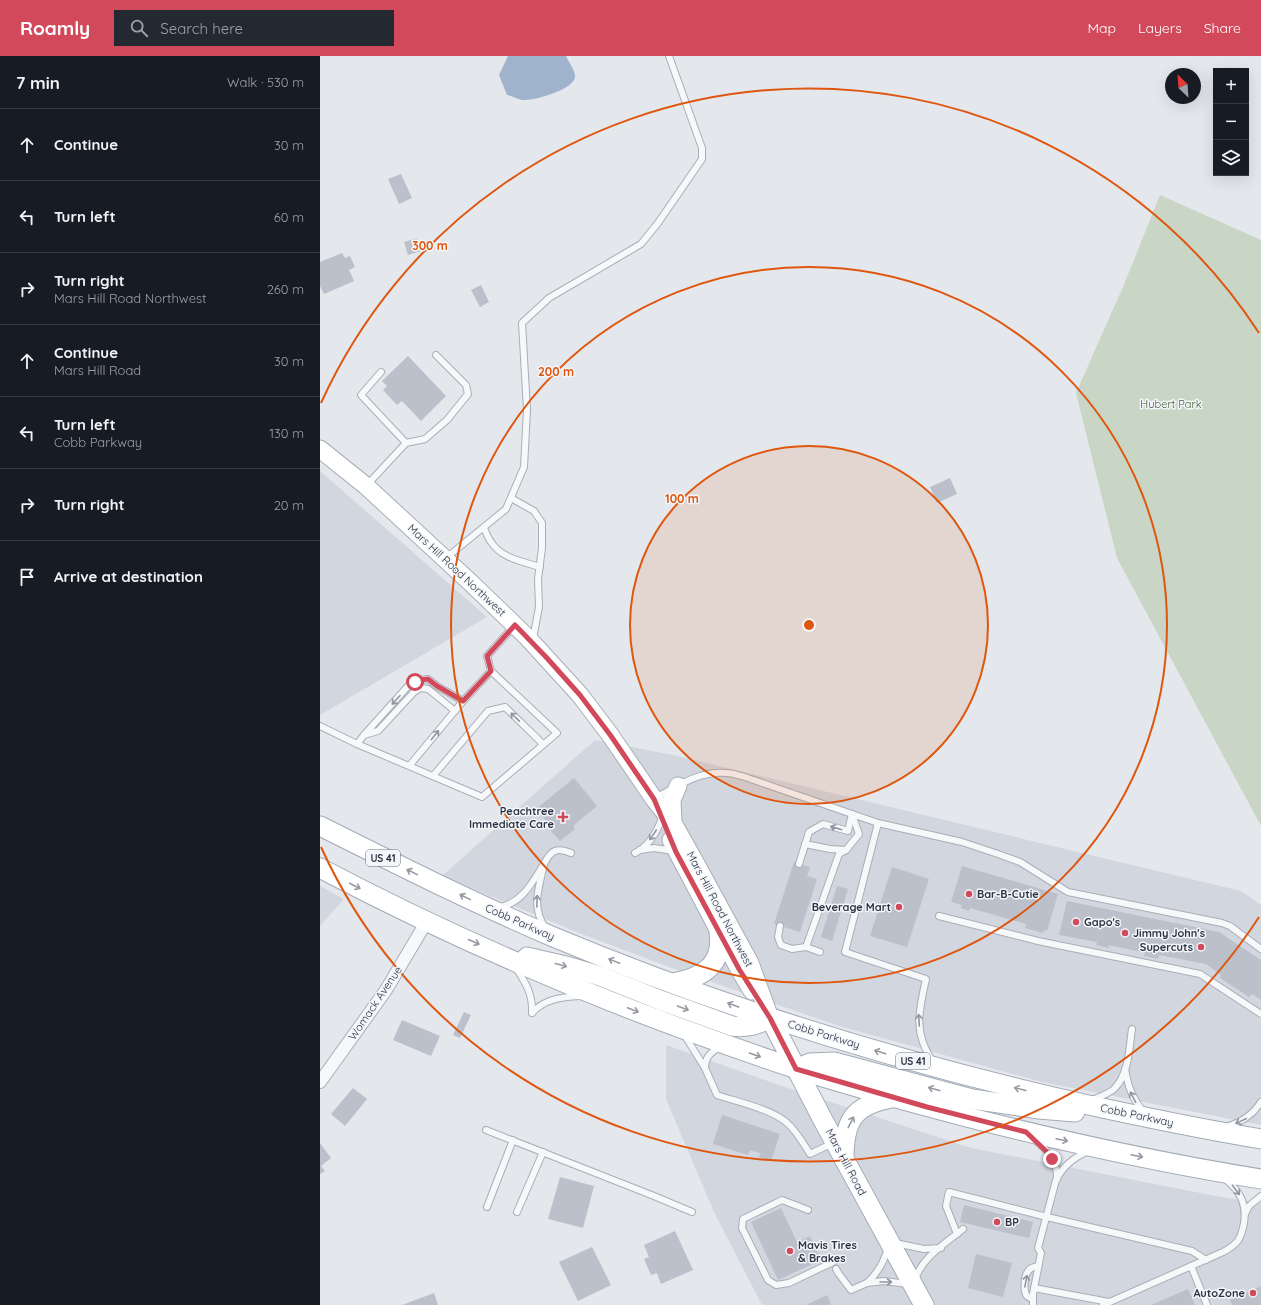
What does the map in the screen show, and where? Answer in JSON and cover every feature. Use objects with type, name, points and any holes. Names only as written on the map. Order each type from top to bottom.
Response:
[{"type":"main road","name":"Cobb Parkway","points":[[320,826],[488,908],[552,936],[673,983],[770,1018],[937,1068],[1152,1119],[1261,1139]]},
{"type":"main road","points":[[320,868],[427,921],[597,996],[675,1026],[796,1069],[894,1098],[1026,1132],[1217,1172],[1261,1179]]},
{"type":"main road","points":[[673,983],[694,978],[707,971],[713,964],[720,947],[719,932]]},
{"type":"main road","points":[[502,954],[542,960],[593,974],[732,1026],[752,1026],[770,1018]]},
{"type":"main road","name":"Mars Hill Road","points":[[770,1018],[844,1159],[924,1305]]},
{"type":"main road","points":[[796,1069],[810,1063],[834,1062],[972,1099],[1053,1110],[1125,1113]]},
{"type":"main road","points":[[844,1159],[846,1135],[852,1118],[857,1112],[874,1101],[894,1098]]},
{"type":"street","name":"Mars Hill Road Northwest","points":[[321,452],[366,486],[515,625],[564,676],[592,710],[628,759],[696,864],[750,963],[770,1018]]},
{"type":"street","points":[[667,820],[672,800],[678,786]]},
{"type":"street","name":"Mars Hill Road Northwest","points":[[667,820],[676,852],[739,969],[770,1018]]},
{"type":"street","name":"Womack Avenue","points":[[320,1082],[386,990],[427,921]]},
{"type":"lane","points":[[445,559],[506,509],[524,467],[527,410],[522,323],[549,298],[641,244],[702,159],[702,148],[669,56]]},
{"type":"lane","points":[[366,486],[406,443],[425,438],[447,420],[468,394],[466,385],[436,355]]},
{"type":"lane","points":[[381,372],[361,395],[406,443]]},
{"type":"lane","points":[[510,498],[534,511],[542,523],[538,580],[539,607],[533,643]]},
{"type":"lane","points":[[484,528],[492,543],[498,550],[510,557],[540,567]]},
{"type":"lane","points":[[320,726],[357,744],[482,797],[557,733],[491,671],[487,656],[515,625]]},
{"type":"lane","points":[[410,766],[463,701],[491,671]]},
{"type":"lane","points":[[357,744],[409,685],[420,680],[428,679],[463,701]]},
{"type":"lane","points":[[364,735],[378,731],[414,692],[421,688],[428,689],[455,711]]},
{"type":"lane","points":[[433,776],[488,710],[505,707],[543,744]]},
{"type":"lane","points":[[654,799],[697,776],[710,773],[727,773],[742,776],[878,823],[962,842],[1020,862],[1068,892],[1222,923],[1230,926],[1261,949]]},
{"type":"lane","points":[[799,864],[809,832],[823,824],[848,831],[852,814]]},
{"type":"lane","points":[[806,947],[839,854],[846,850],[859,834],[852,814]]},
{"type":"lane","points":[[667,820],[638,851],[660,848],[676,852]]},
{"type":"lane","points":[[878,823],[845,952],[926,979],[918,1021],[927,1054],[937,1068]]},
{"type":"lane","points":[[805,844],[830,849],[846,850]]},
{"type":"lane","points":[[488,908],[507,906],[517,900],[527,889],[548,856],[556,851],[565,850],[571,853]]},
{"type":"lane","points":[[544,864],[537,895],[537,910],[543,924],[552,936]]},
{"type":"lane","points":[[940,916],[1038,941],[1200,974],[1261,1014]]},
{"type":"lane","points":[[780,926],[778,937],[781,945],[792,949],[806,947],[820,952]]},
{"type":"lane","points":[[502,954],[526,982],[532,996],[532,1013],[538,1006],[556,998],[571,996],[597,996]]},
{"type":"lane","points":[[675,1026],[687,1039],[705,1068],[717,1095],[774,1114],[787,1122],[797,1133],[810,1154],[835,1142]]},
{"type":"lane","points":[[1082,1103],[1101,1096],[1113,1089],[1118,1084],[1125,1069],[1132,1029]]},
{"type":"lane","points":[[705,1068],[709,1054],[718,1048],[729,1045]]},
{"type":"lane","points":[[1125,1069],[1134,1099],[1152,1119]]},
{"type":"lane","points":[[1214,1131],[1246,1119],[1253,1113],[1261,1102]]},
{"type":"lane","points":[[486,1130],[692,1212]]},
{"type":"lane","points":[[1026,1132],[1048,1153],[1057,1173],[1038,1248],[1041,1253],[1034,1288],[1033,1302]]},
{"type":"lane","points":[[487,1207],[513,1140]]},
{"type":"lane","points":[[1056,1180],[1068,1163],[1086,1152],[1098,1148]]},
{"type":"lane","points":[[517,1212],[543,1152]]},
{"type":"lane","points":[[1034,1288],[1106,1304],[1224,1252],[1232,1247],[1242,1234],[1245,1207],[1235,1188],[1217,1172]]},
{"type":"lane","points":[[957,1234],[946,1206],[949,1192],[1047,1217],[1192,1250],[1206,1260]]},
{"type":"lane","points":[[1245,1214],[1249,1206],[1261,1196]]},
{"type":"lane","points":[[808,1210],[782,1200],[743,1219],[742,1228],[768,1280],[776,1285],[789,1283],[833,1262]]},
{"type":"lane","points":[[867,1283],[893,1282],[914,1286],[918,1272],[922,1265],[933,1253],[963,1229]]},
{"type":"lane","points":[[836,1269],[851,1290],[867,1283],[874,1276],[884,1260],[890,1242],[915,1248],[940,1248]]},
{"type":"lane","points":[[1033,1302],[1027,1296],[1024,1289],[1028,1272],[1031,1268],[1038,1266]]},
{"type":"lane","points":[[1191,1266],[1207,1305]]},
{"type":"shaded area","points":[[320,471],[487,617],[320,715]]},
{"type":"shaded area","points":[[595,740],[673,755],[1241,891],[1261,905],[1261,1125],[1042,1082],[839,1026],[680,971],[579,933],[442,876]]},
{"type":"shaded area","points":[[320,886],[344,899],[320,926]]},
{"type":"shaded area","points":[[666,1045],[782,1086],[971,1148],[1221,1197],[1261,1203],[1261,1305],[762,1305],[714,1212],[666,1099]]},
{"type":"green space","name":"Hubert Park","points":[[1160,195],[1261,240],[1261,826],[1117,558],[1076,393],[1123,287]]},
{"type":"water","points":[[508,56],[566,56],[573,68],[575,76],[573,81],[568,86],[553,94],[535,99],[520,100],[507,95],[499,75]]},
{"type":"building","points":[[401,174],[412,198],[399,204],[388,179]]},
{"type":"building","points":[[417,238],[421,251],[408,255],[404,242]]},
{"type":"building","points":[[342,253],[345,258],[350,256],[355,267],[349,270],[354,281],[324,294],[320,286],[320,262]]},
{"type":"building","points":[[481,285],[489,302],[480,307],[471,290]]},
{"type":"building","points":[[408,356],[446,396],[421,421],[402,401],[397,405],[383,390],[387,386],[382,381]]},
{"type":"building","points":[[950,478],[957,494],[937,503],[930,487]]},
{"type":"building","name":"Peachtree Immediate Care","points":[[574,778],[597,806],[573,826],[575,829],[560,841],[550,830],[552,828],[536,809]]},
{"type":"building","points":[[794,862],[810,867],[807,876],[817,879],[800,932],[774,924]]},
{"type":"building","points":[[962,866],[1058,894],[1047,931],[1044,930],[1043,933],[1025,928],[1026,924],[970,908],[969,911],[961,908],[962,905],[951,902]]},
{"type":"building","name":"Beverage Mart","points":[[892,867],[929,879],[907,947],[870,936]]},
{"type":"building","points":[[837,886],[848,889],[832,941],[821,937]]},
{"type":"building","points":[[1067,901],[1219,932],[1261,960],[1261,1000],[1252,994],[1249,997],[1220,978],[1221,975],[1206,964],[1159,955],[1158,959],[1144,956],[1145,953],[1109,945],[1109,948],[1096,945],[1097,942],[1059,935]]},
{"type":"building","points":[[464,1012],[471,1015],[460,1038],[453,1035]]},
{"type":"building","points":[[402,1020],[440,1036],[431,1056],[393,1040]]},
{"type":"building","points":[[353,1088],[367,1099],[345,1126],[331,1114]]},
{"type":"building","points":[[722,1115],[780,1134],[771,1161],[759,1157],[760,1153],[750,1150],[748,1155],[713,1144]]},
{"type":"building","points":[[320,1143],[331,1158],[321,1166],[325,1171],[320,1174]]},
{"type":"building","points":[[560,1177],[594,1186],[583,1228],[548,1219]]},
{"type":"building","name":"BP","points":[[964,1205],[1033,1222],[1029,1238],[960,1222]]},
{"type":"building","name":"Mavis Tires & Brakes","points":[[781,1208],[797,1242],[810,1236],[821,1260],[778,1280],[751,1222]]},
{"type":"building","points":[[675,1231],[693,1270],[661,1284],[657,1273],[651,1275],[644,1259],[649,1257],[644,1245]]},
{"type":"building","points":[[592,1247],[611,1285],[578,1301],[559,1262]]},
{"type":"building","points":[[976,1254],[1012,1263],[1003,1297],[968,1288]]},
{"type":"building","name":"AutoZone","points":[[1261,1286],[1261,1305],[1232,1305],[1230,1300]]},
{"type":"building","points":[[1188,1289],[1195,1305],[1151,1305]]},
{"type":"building","points":[[434,1293],[438,1305],[402,1305]]},
{"type":"building","points":[[827,1295],[831,1305],[806,1305]]},
{"type":"place","name":"Peachtree Immediate Care","points":[[563,817]]},
{"type":"place","name":"Bar-B-Cutie","points":[[969,894]]},
{"type":"place","name":"Beverage Mart","points":[[899,907]]},
{"type":"place","name":"Gapo's","points":[[1076,922]]},
{"type":"place","name":"Jimmy John's","points":[[1125,933]]},
{"type":"place","name":"Supercuts","points":[[1201,947]]},
{"type":"place","name":"BP","points":[[997,1222]]},
{"type":"place","name":"Mavis Tires & Brakes","points":[[790,1251]]},
{"type":"place","name":"AutoZone","points":[[1253,1293]]},
{"type":"route","points":[[415,682],[428,679],[454,697],[463,701],[491,671],[487,656],[515,625],[564,676],[580,695],[628,759],[654,799],[676,852],[739,969],[770,1018],[796,1069],[927,1107],[1026,1132],[1043,1147],[1052,1159]]}]
